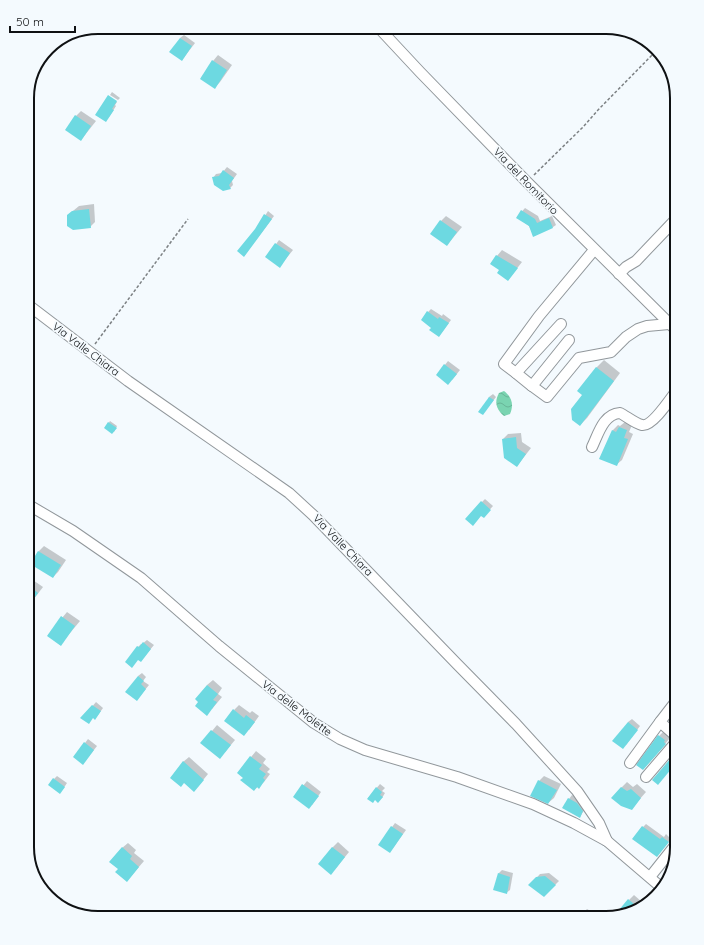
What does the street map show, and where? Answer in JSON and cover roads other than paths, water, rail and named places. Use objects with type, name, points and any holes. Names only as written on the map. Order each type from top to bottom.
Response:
[{"type":"street","name":"Via del Romitorio","points":[[385,34],[594,250],[622,270],[669,324]]},
{"type":"street","points":[[622,270],[636,261],[670,225]]},
{"type":"street","points":[[594,250],[540,316],[504,364],[547,397],[579,358],[611,352],[626,337],[638,329],[669,324]]},
{"type":"street","name":"Via Valle Chiara","points":[[34,309],[128,381],[289,493],[313,515],[516,724],[577,790],[599,822],[607,841]]},
{"type":"street","points":[[516,373],[561,324]]},
{"type":"street","points":[[532,386],[569,340]]},
{"type":"street","points":[[592,447],[609,416],[620,413],[641,425],[645,425],[657,416],[670,399]]},
{"type":"street","name":"Via delle Molette","points":[[34,508],[73,531],[141,578],[270,689],[330,734],[365,750],[457,776],[533,804],[574,823],[607,841],[658,884]]},
{"type":"street","points":[[630,763],[670,709]]},
{"type":"street","points":[[660,722],[670,730]]},
{"type":"street","points":[[646,777],[670,749]]},
{"type":"street","points":[[650,877],[669,853]]},
{"type":"water","points":[[504,391],[509,396],[512,404],[510,414],[504,416],[499,411],[496,402],[499,393]]}]
